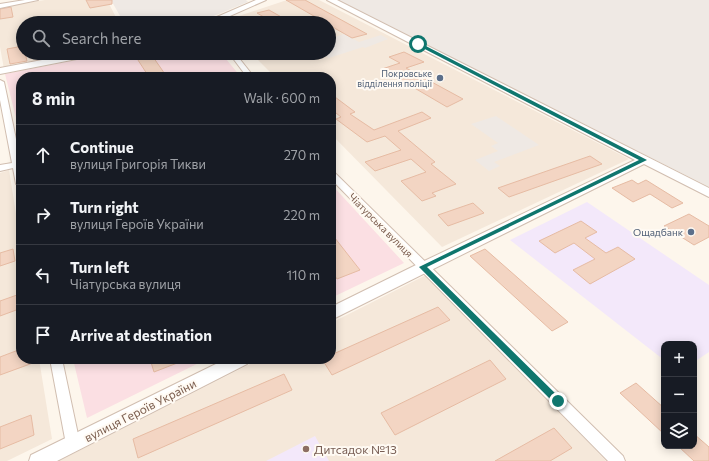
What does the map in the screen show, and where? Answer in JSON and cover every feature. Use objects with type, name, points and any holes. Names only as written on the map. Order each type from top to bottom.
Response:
[{"type":"street","points":[[0,6],[35,0]]},
{"type":"street","points":[[224,16],[262,0]]},
{"type":"street","points":[[331,0],[709,193]]},
{"type":"street","points":[[0,71],[56,60]]},
{"type":"street","points":[[238,60],[247,72]]},
{"type":"street","points":[[0,84],[16,159]]},
{"type":"street","points":[[336,311],[422,267],[644,160]]},
{"type":"street","points":[[0,168],[16,164]]},
{"type":"street","name":"Чіатурська вулиця","points":[[336,179],[422,267],[618,461]]},
{"type":"street","points":[[57,364],[73,444]]},
{"type":"street","name":"вулиця Героїв України","points":[[38,461],[231,364]]},
{"type":"shaded area","points":[[45,0],[107,0],[115,16],[16,16],[16,60],[48,60],[4,69],[0,47],[0,7]]},
{"type":"shaded area","points":[[111,0],[246,0],[248,2],[213,16],[120,16]]},
{"type":"shaded area","points":[[287,0],[319,0],[629,159],[442,247],[336,139],[336,72],[270,72],[258,60],[336,60],[336,16],[239,16]]},
{"type":"shaded area","points":[[337,0],[709,0],[709,187],[511,87]]},
{"type":"shaded area","points":[[344,34],[359,42],[381,35],[388,39],[365,48],[363,47],[336,56],[336,37]]},
{"type":"shaded area","points":[[76,60],[227,60],[237,72],[16,72],[16,118],[5,74]]},
{"type":"shaded area","points":[[496,116],[539,145],[494,162],[500,166],[489,171],[475,160],[498,151],[491,146],[498,143],[471,124]]},
{"type":"shaded area","points":[[9,170],[16,214],[16,364],[40,364],[52,439],[7,461],[0,461],[0,173]]},
{"type":"shaded area","points":[[336,189],[404,263],[336,296]]},
{"type":"shaded area","points":[[587,202],[709,285],[709,352],[697,360],[697,341],[661,341],[661,358],[510,240]]},
{"type":"shaded area","points":[[428,274],[606,461],[59,461],[250,364],[336,364],[336,320]]},
{"type":"shaded area","points":[[74,364],[197,364],[87,418]]},
{"type":"shaded area","name":"Дитсадок №13","points":[[315,436],[329,461],[266,461]]},
{"type":"building","points":[[86,0],[112,0],[112,4],[90,8]]},
{"type":"building","points":[[286,0],[305,0],[334,16],[314,16]]},
{"type":"building","points":[[11,7],[13,17],[0,19],[0,9]]},
{"type":"building","points":[[269,10],[280,16],[262,16],[257,13]]},
{"type":"building","points":[[336,17],[367,34],[352,38],[336,29]]},
{"type":"building","points":[[16,47],[16,60],[27,61],[10,64],[7,49]]},
{"type":"building","points":[[404,52],[424,62],[406,68],[463,99],[447,107],[382,69],[400,63],[389,57]]},
{"type":"building","points":[[138,60],[155,60],[164,72],[146,72]]},
{"type":"building","points":[[336,98],[355,112],[350,114],[374,130],[422,112],[431,118],[398,131],[435,162],[431,164],[456,184],[432,193],[436,196],[422,201],[401,181],[426,172],[411,159],[375,171],[365,162],[401,150],[385,136],[367,142],[336,119],[341,117],[336,113]]},
{"type":"building","points":[[590,156],[602,164],[509,197],[498,188]]},
{"type":"building","points":[[632,180],[638,184],[646,180],[683,203],[672,208],[650,194],[633,202],[612,188]]},
{"type":"building","points":[[473,203],[484,213],[448,226],[438,215]]},
{"type":"building","name":"Ощадбанк","points":[[689,214],[709,226],[709,237],[694,245],[664,226]]},
{"type":"building","points":[[581,221],[597,232],[585,238],[606,253],[618,247],[635,259],[590,284],[573,270],[595,259],[574,243],[555,253],[539,241]]},
{"type":"building","points":[[336,239],[360,270],[337,279],[336,278]]},
{"type":"building","points":[[13,249],[15,261],[0,266],[0,253]]},
{"type":"building","points":[[485,249],[568,322],[552,331],[470,256]]},
{"type":"building","points":[[16,295],[16,310],[0,316],[0,301]]},
{"type":"building","points":[[438,307],[450,320],[332,375],[325,364],[336,364],[336,353]]},
{"type":"building","points":[[16,351],[16,364],[30,364],[0,375],[0,357]]},
{"type":"building","points":[[490,360],[506,379],[395,435],[381,413]]},
{"type":"building","points":[[152,364],[175,364],[154,372]]},
{"type":"building","points":[[284,374],[292,390],[138,458],[133,439]]},
{"type":"building","points":[[636,383],[661,405],[661,431],[620,393]]},
{"type":"building","points":[[31,415],[34,435],[0,449],[0,427]]},
{"type":"building","points":[[554,428],[572,448],[550,461],[495,461]]},
{"type":"building","points":[[697,437],[709,447],[709,461],[694,461],[681,449],[697,449]]},
{"type":"place","name":"Покровське відділення поліції","points":[[440,78]]},
{"type":"place","name":"Ощадбанк","points":[[691,232]]},
{"type":"place","name":"Дитсадок №13","points":[[306,449]]},
{"type":"route","points":[[418,44],[644,160],[422,267],[558,401]]}]
